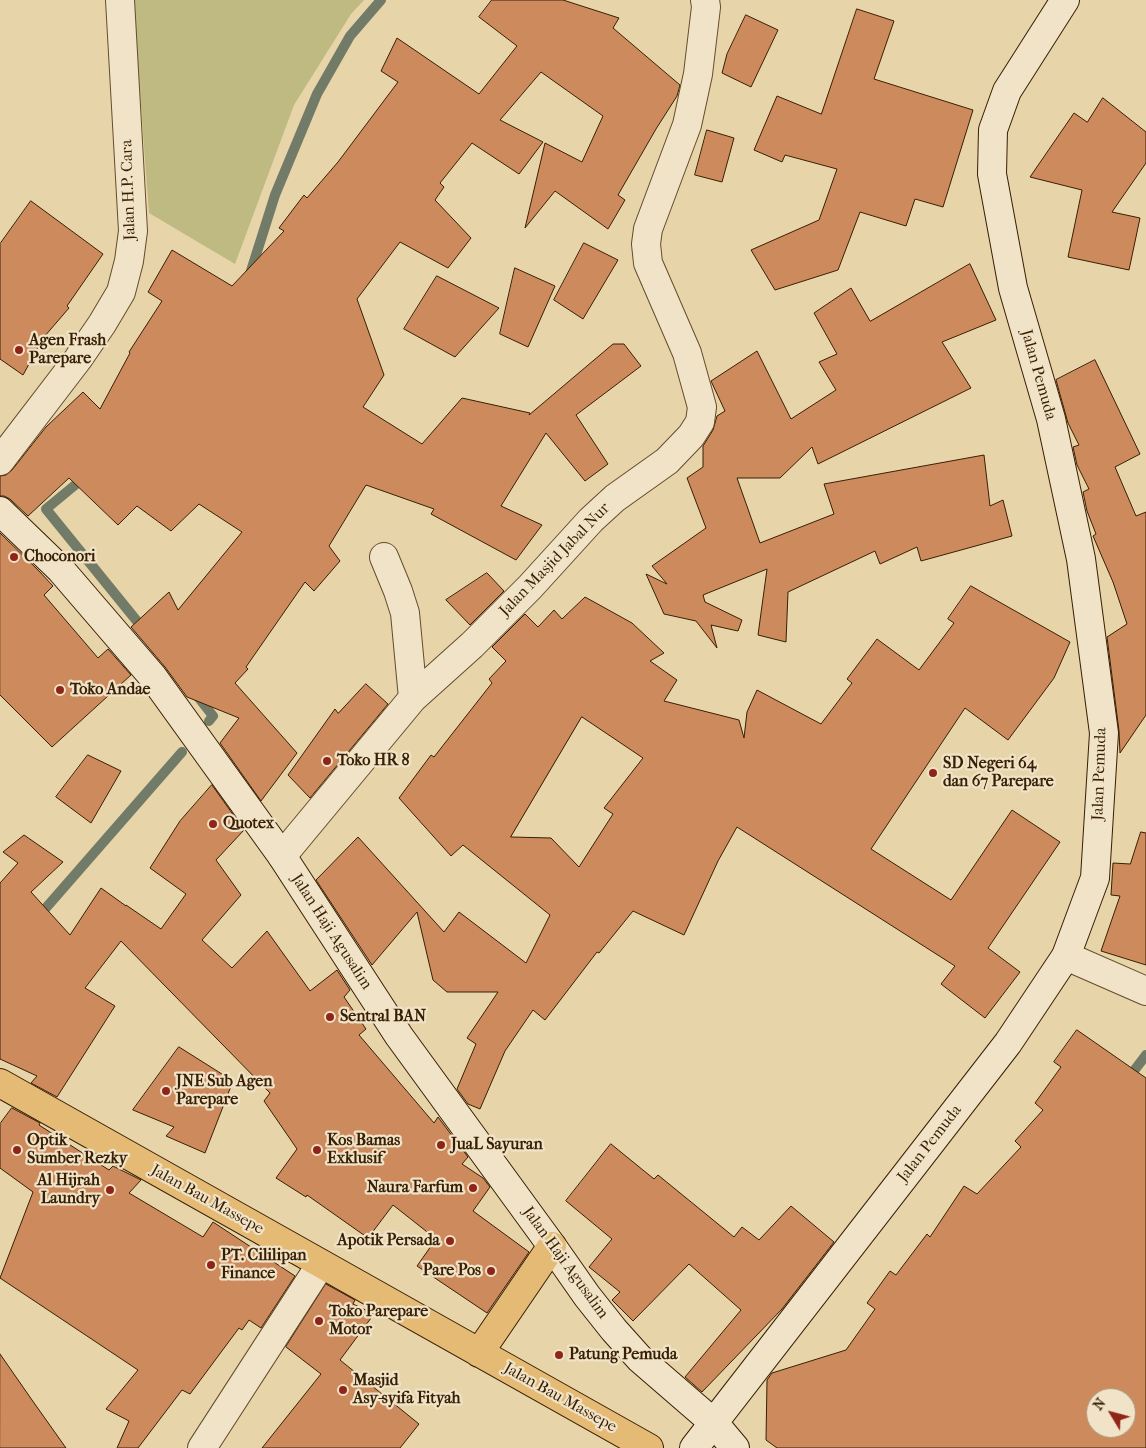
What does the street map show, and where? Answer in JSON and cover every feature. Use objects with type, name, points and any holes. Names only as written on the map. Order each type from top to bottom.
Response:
[{"type":"highway","name":"Jalan Bau Massepe","points":[[0,1084],[649,1448]]},
{"type":"highway","points":[[479,1353],[552,1246]]},
{"type":"street","name":"Jalan H.P. Cara","points":[[0,460],[72,367],[102,324],[121,292],[129,261],[133,232],[120,0]]},
{"type":"street","name":"Jalan Masjid Jabal Nur","points":[[282,856],[414,698],[472,645],[530,587],[591,520],[615,498],[668,461],[691,436],[700,422],[702,408],[687,352],[648,263],[646,244],[648,229],[687,125],[698,74],[706,7],[705,0]]},
{"type":"street","name":"Jalan Pemuda","points":[[694,1448],[1008,1043],[1066,956],[1095,878],[1104,732],[1081,559],[1051,419],[1013,288],[992,174],[993,130],[1007,91],[1065,0]]},
{"type":"street","name":"Jalan Haji Agusalim","points":[[0,511],[61,570],[154,677],[282,856],[399,1036],[587,1296],[614,1330],[640,1358],[714,1423],[734,1448]]},
{"type":"street","points":[[384,557],[405,613],[414,698]]},
{"type":"street","points":[[1066,956],[1146,991]]},
{"type":"street","points":[[202,1448],[321,1264]]},
{"type":"shaded area","points":[[133,0],[364,0],[351,14],[294,105],[235,264],[149,213]]},
{"type":"building","points":[[492,0],[563,0],[619,18],[613,28],[680,85],[677,96],[618,195],[625,200],[608,229],[555,191],[525,228],[545,143],[582,162],[603,116],[541,72],[500,120],[543,142],[519,174],[472,143],[440,183],[444,187],[435,200],[471,238],[448,268],[400,242],[357,299],[384,375],[363,407],[422,444],[462,398],[530,413],[529,415],[613,344],[624,344],[641,366],[576,415],[608,464],[585,481],[546,433],[501,506],[542,525],[516,560],[431,514],[434,509],[366,485],[329,546],[340,561],[314,591],[305,582],[246,667],[248,669],[235,683],[297,753],[261,801],[220,743],[239,718],[187,697],[165,667],[131,627],[169,592],[178,610],[242,532],[199,504],[171,531],[137,506],[118,525],[69,478],[28,516],[10,499],[0,496],[0,476],[6,475],[12,470],[46,427],[83,392],[100,409],[129,352],[162,301],[148,292],[172,250],[232,286],[284,231],[279,228],[304,195],[307,198],[338,162],[398,82],[381,71],[397,38],[479,94],[517,46],[479,17]]},
{"type":"building","points":[[857,9],[894,21],[874,79],[973,110],[943,207],[915,199],[906,226],[860,212],[838,270],[775,290],[751,250],[819,220],[837,169],[785,155],[782,162],[754,150],[777,96],[821,114]]},
{"type":"building","points":[[746,15],[778,30],[751,87],[722,73],[727,54]]},
{"type":"building","points":[[1103,98],[1146,132],[1146,163],[1112,212],[1140,218],[1129,270],[1068,257],[1082,190],[1030,177],[1074,113],[1087,122]]},
{"type":"building","points":[[707,130],[734,138],[722,182],[695,175]]},
{"type":"building","points":[[31,201],[103,254],[67,306],[69,308],[44,337],[23,375],[0,359],[0,244]]},
{"type":"building","points":[[584,243],[618,260],[583,319],[554,300]]},
{"type":"building","points":[[970,264],[996,320],[942,342],[971,388],[818,464],[812,447],[780,478],[737,478],[760,543],[834,514],[824,484],[984,455],[990,506],[1003,500],[1012,536],[921,561],[917,547],[880,564],[875,551],[788,592],[786,642],[758,635],[767,569],[703,595],[705,602],[742,620],[738,631],[711,625],[717,648],[696,621],[664,614],[646,574],[667,584],[652,566],[706,528],[687,478],[703,467],[703,446],[713,430],[717,416],[725,411],[711,381],[757,351],[791,419],[836,390],[819,362],[837,354],[814,313],[851,288],[870,321]]},
{"type":"building","points":[[515,268],[555,286],[528,347],[500,334]]},
{"type":"building","points":[[437,276],[499,308],[455,357],[404,329]]},
{"type":"building","points":[[1095,360],[1140,454],[1115,467],[1136,516],[1146,512],[1146,715],[1120,753],[1107,637],[1127,624],[1113,582],[1093,536],[1096,534],[1087,511],[1083,492],[1089,489],[1077,465],[1073,447],[1079,445],[1068,423],[1056,380]]},
{"type":"building","points":[[0,533],[53,586],[44,595],[98,658],[108,649],[131,675],[52,747],[0,695]]},
{"type":"building","points":[[487,573],[504,591],[470,625],[446,600]]},
{"type":"building","points":[[971,586],[1070,642],[1054,678],[1008,740],[965,708],[871,849],[951,900],[1012,810],[1060,842],[988,948],[1020,972],[985,1018],[941,984],[955,966],[737,827],[718,861],[684,935],[633,911],[599,953],[597,952],[545,1020],[533,1010],[505,1051],[480,1109],[468,1104],[457,1089],[476,1044],[467,1038],[498,992],[447,992],[433,980],[417,912],[372,965],[316,880],[358,837],[444,932],[459,912],[526,963],[550,915],[463,845],[451,856],[399,798],[431,755],[434,757],[492,683],[489,679],[506,661],[492,647],[525,614],[538,627],[554,610],[562,619],[585,597],[632,623],[664,653],[650,661],[677,680],[664,701],[739,720],[744,738],[747,712],[757,690],[821,724],[852,683],[847,679],[877,639],[919,670],[954,623],[948,619]],"holes":[[[582,717],[643,758],[604,808],[613,814],[579,867],[551,838],[511,837]]]},
{"type":"building","name":"Toko HR 8","points":[[366,684],[388,704],[310,798],[288,775],[335,709],[338,713]]},
{"type":"building","points":[[88,755],[121,771],[91,823],[56,797]]},
{"type":"building","points":[[212,785],[244,830],[216,860],[241,895],[202,940],[232,968],[267,931],[310,991],[337,970],[350,990],[344,997],[366,1029],[359,1035],[434,1123],[438,1117],[468,1157],[462,1164],[483,1178],[490,1187],[473,1211],[529,1252],[487,1313],[417,1266],[436,1239],[393,1205],[368,1238],[307,1195],[306,1197],[276,1178],[297,1149],[264,1101],[270,1093],[121,941],[85,988],[115,1006],[57,1097],[31,1083],[37,1076],[0,1059],[0,883],[18,863],[3,852],[24,835],[63,862],[31,892],[70,935],[101,888],[161,929],[186,894],[150,868],[180,821]]},
{"type":"building","points":[[1141,832],[1146,833],[1146,965],[1101,951],[1120,896],[1111,895],[1113,863],[1130,864]]},
{"type":"building","points":[[1077,1030],[1146,1078],[1146,1448],[777,1448],[766,1440],[767,1380],[772,1373],[846,1350],[875,1309],[867,1303],[890,1271],[896,1275],[927,1234],[930,1237],[964,1186],[977,1194],[1021,1147],[1015,1141],[1043,1110],[1035,1103],[1061,1067],[1054,1062]]},
{"type":"building","points":[[179,1047],[233,1081],[205,1153],[166,1136],[174,1127],[133,1110]]},
{"type":"building","points":[[12,1108],[40,1123],[39,1125],[109,1170],[113,1166],[141,1180],[129,1193],[203,1237],[213,1222],[295,1276],[261,1328],[249,1320],[242,1330],[239,1328],[190,1394],[182,1390],[138,1448],[117,1448],[129,1421],[106,1409],[138,1370],[0,1278],[33,1192],[0,1168],[0,1124]]},
{"type":"building","points":[[611,1144],[654,1179],[658,1175],[734,1237],[742,1227],[759,1240],[791,1206],[834,1242],[782,1309],[702,1392],[685,1377],[741,1310],[689,1264],[633,1321],[612,1300],[620,1292],[589,1267],[612,1239],[566,1201]]},
{"type":"building","name":"Masjid Asy-syifa Fityah","points":[[326,1284],[355,1300],[353,1304],[374,1314],[340,1360],[419,1424],[400,1448],[262,1448],[321,1374],[286,1347]]},
{"type":"building","points":[[0,1354],[32,1400],[66,1448],[0,1448]]},
{"type":"waterway","points":[[250,274],[275,195],[317,94],[350,36],[381,0]]},
{"type":"waterway","points":[[86,476],[46,509],[145,631]]},
{"type":"waterway","points":[[195,693],[213,716],[209,721]]},
{"type":"waterway","points":[[38,917],[182,752]]},
{"type":"waterway","points":[[1127,1080],[1146,1055]]},
{"type":"place","name":"Agen Frash Parepare","points":[[19,350]]},
{"type":"place","name":"Choconori","points":[[14,557]]},
{"type":"place","name":"Toko Andae","points":[[60,690]]},
{"type":"place","name":"Toko HR 8","points":[[327,761]]},
{"type":"place","name":"SD Negeri 64 dan 67 Parepare","points":[[933,773]]},
{"type":"place","name":"Quotex","points":[[213,824]]},
{"type":"place","name":"Sentral BAN","points":[[330,1017]]},
{"type":"place","name":"JNE Sub Agen Parepare","points":[[166,1091]]},
{"type":"place","name":"JuaL Sayuran","points":[[441,1145]]},
{"type":"place","name":"Optik Sumber Rezky","points":[[17,1150]]},
{"type":"place","name":"Kos Bamas Exklusif","points":[[317,1150]]},
{"type":"place","name":"Naura Farfum","points":[[473,1188]]},
{"type":"place","name":"Al Hijrah Laundry","points":[[110,1190]]},
{"type":"place","name":"Apotik Persada","points":[[450,1241]]},
{"type":"place","name":"PT. Cililipan Finance","points":[[211,1265]]},
{"type":"place","name":"Pare Pos","points":[[491,1271]]},
{"type":"place","name":"Toko Parepare Motor","points":[[319,1321]]},
{"type":"place","name":"Patung Pemuda","points":[[559,1355]]},
{"type":"place","name":"Masjid Asy-syifa Fityah","points":[[343,1390]]}]
